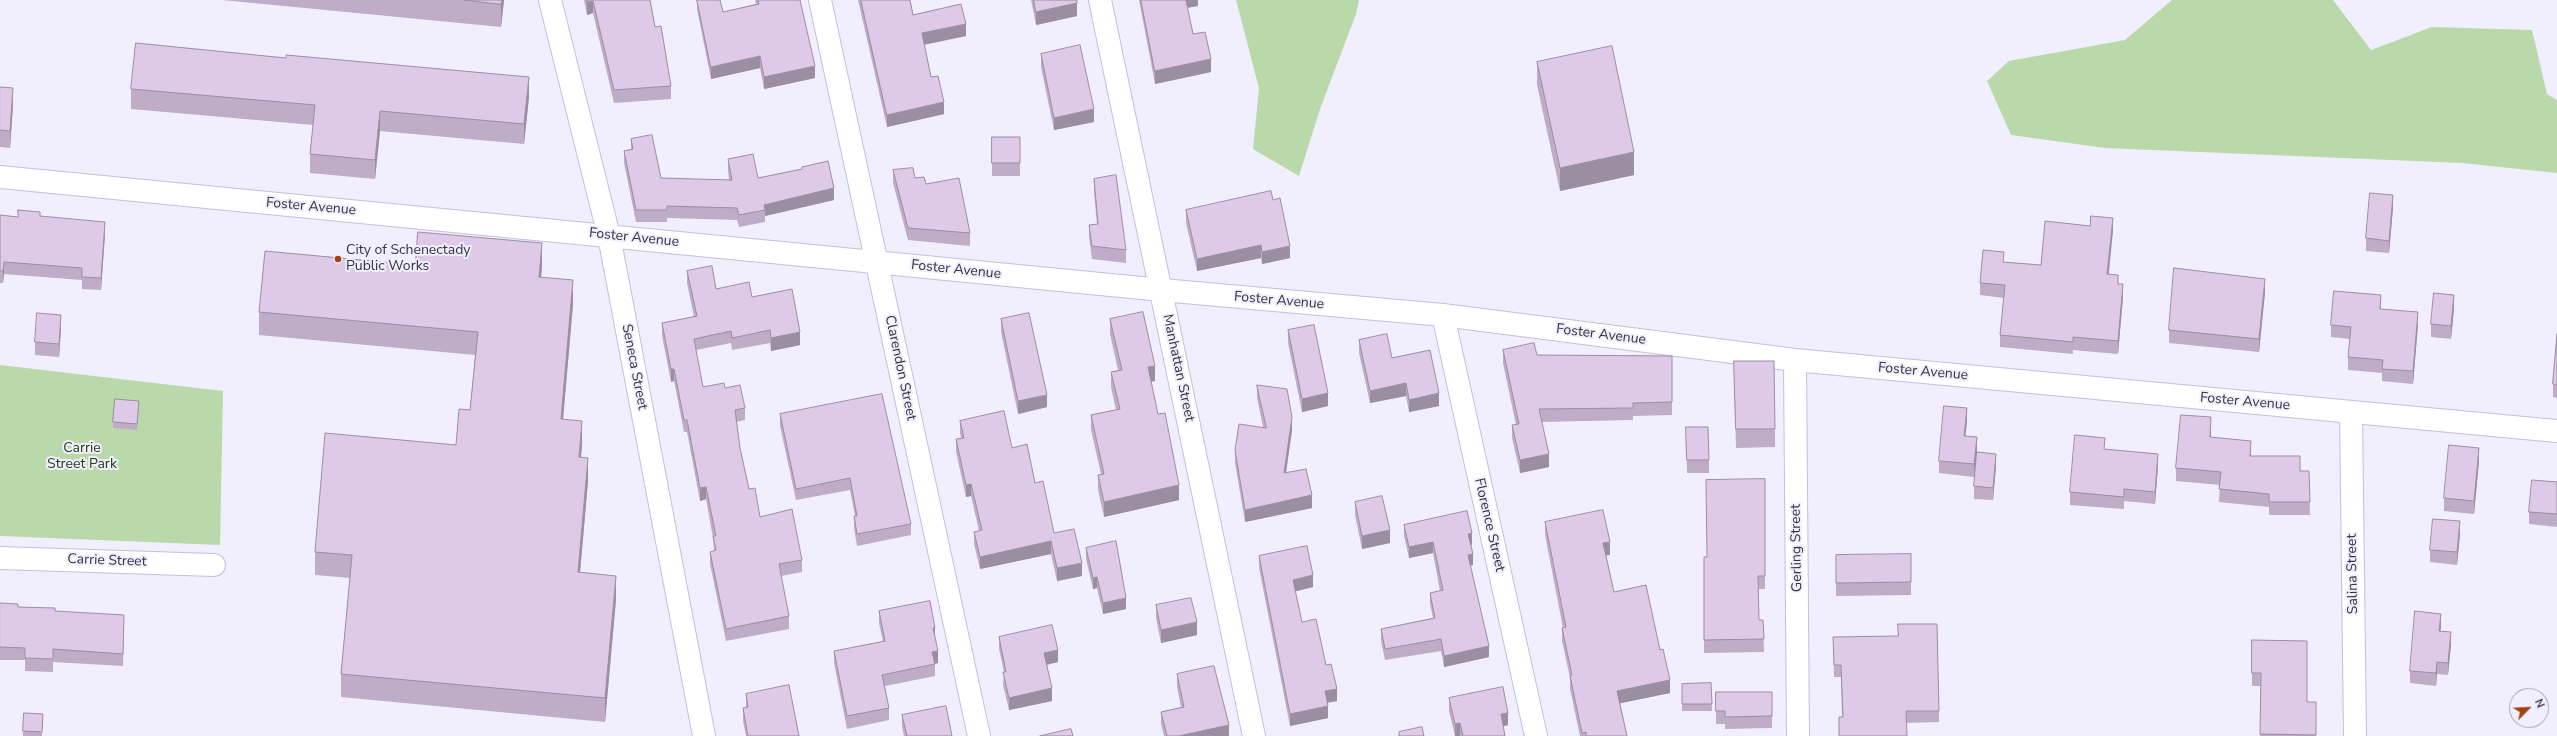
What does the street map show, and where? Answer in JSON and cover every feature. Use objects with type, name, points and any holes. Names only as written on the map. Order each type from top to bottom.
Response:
[{"type":"street","name":"Seneca Street","points":[[550,0],[608,236],[704,736]]},
{"type":"street","name":"Clarendon Street","points":[[820,0],[979,736]]},
{"type":"street","name":"Manhattan Street","points":[[1100,0],[1162,290],[1254,736]]},
{"type":"street","name":"Foster Avenue","points":[[0,177],[877,263],[1442,315],[1795,360],[2557,431]]},
{"type":"street","name":"Florence Street","points":[[1442,315],[1536,736]]},
{"type":"street","name":"Gerling Street","points":[[1795,360],[1798,736]]},
{"type":"street","name":"Salina Street","points":[[2351,412],[2355,736]]},
{"type":"street","name":"Carrie Street","points":[[0,558],[214,565]]},
{"type":"green space","points":[[1236,0],[1359,0],[1356,14],[1320,109],[1299,176],[1253,149],[1259,88]]},
{"type":"green space","points":[[2172,0],[2333,0],[2371,50],[2432,27],[2532,30],[2547,94],[2557,100],[2557,173],[2462,163],[2105,148],[2011,135],[1987,81],[2009,61],[2125,40]]},
{"type":"green space","name":"Carrie Street Park","points":[[0,365],[223,391],[220,545],[0,536]]},
{"type":"building","points":[[464,0],[502,0],[501,4]]},
{"type":"building","points":[[587,0],[650,0],[655,27],[661,26],[671,86],[614,90],[593,1],[587,2]]},
{"type":"building","points":[[697,0],[720,0],[723,12],[759,4],[758,0],[800,0],[815,66],[764,77],[760,56],[711,67]]},
{"type":"building","points":[[861,0],[910,0],[913,15],[961,4],[966,24],[922,33],[931,77],[938,76],[944,102],[887,115]]},
{"type":"building","points":[[1034,0],[1077,0],[1077,3],[1036,12]]},
{"type":"building","points":[[1141,0],[1186,0],[1193,34],[1205,32],[1211,59],[1155,71]]},
{"type":"building","points":[[136,43],[286,58],[286,55],[529,77],[524,124],[380,111],[375,160],[310,154],[315,105],[131,89]]},
{"type":"building","points":[[1080,45],[1094,109],[1054,118],[1041,54]]},
{"type":"building","points":[[1612,46],[1634,152],[1560,168],[1537,62]]},
{"type":"building","points":[[0,87],[13,88],[10,131],[0,130]]},
{"type":"building","points":[[652,135],[661,178],[732,180],[728,159],[753,154],[758,178],[802,169],[802,167],[828,161],[834,188],[764,205],[765,210],[739,215],[737,208],[667,206],[667,210],[636,210],[624,151],[633,149],[631,139]]},
{"type":"building","points":[[992,137],[1020,137],[1020,163],[992,163]]},
{"type":"building","points":[[913,168],[915,178],[924,177],[926,184],[959,178],[970,233],[908,228],[893,170]]},
{"type":"building","points":[[1116,175],[1126,250],[1092,246],[1089,225],[1098,224],[1094,179]]},
{"type":"building","points":[[1271,191],[1273,200],[1280,198],[1290,246],[1262,252],[1261,245],[1197,259],[1186,210]]},
{"type":"building","points":[[2370,193],[2393,195],[2389,241],[2366,238]]},
{"type":"building","points":[[18,210],[40,212],[40,216],[105,222],[101,278],[82,277],[82,268],[4,262],[3,271],[0,271],[0,215],[18,217]]},
{"type":"building","points":[[2091,216],[2113,218],[2107,274],[2118,275],[2118,284],[2123,284],[2118,341],[2073,337],[2073,342],[2000,335],[2005,285],[1980,283],[1983,250],[2004,252],[2003,262],[2041,265],[2045,221],[2090,226]]},
{"type":"building","points":[[418,232],[542,243],[539,277],[573,280],[561,419],[582,421],[579,457],[588,458],[578,572],[616,576],[605,698],[341,674],[352,555],[315,552],[325,433],[456,445],[459,409],[470,410],[478,332],[259,312],[265,251],[415,265]]},
{"type":"building","points":[[712,266],[716,289],[749,282],[752,297],[792,289],[800,332],[771,338],[770,330],[732,338],[731,331],[694,339],[703,387],[724,383],[725,388],[740,385],[745,408],[735,410],[740,448],[749,489],[755,488],[760,517],[792,509],[802,560],[779,564],[789,616],[726,629],[710,552],[716,550],[713,536],[716,536],[706,487],[700,488],[687,420],[684,420],[674,369],[671,369],[662,323],[697,316],[687,271]]},
{"type":"building","points":[[2174,268],[2265,279],[2259,339],[2169,330]]},
{"type":"building","points":[[2334,291],[2381,295],[2380,309],[2418,312],[2413,371],[2382,369],[2383,360],[2348,357],[2351,327],[2331,325]]},
{"type":"building","points":[[2434,293],[2454,295],[2451,326],[2431,324]]},
{"type":"building","points":[[1143,312],[1155,366],[1148,367],[1158,414],[1165,413],[1179,485],[1104,502],[1098,475],[1104,474],[1091,415],[1120,409],[1111,372],[1122,370],[1110,319]]},
{"type":"building","points":[[37,313],[61,315],[59,344],[35,342]]},
{"type":"building","points":[[1029,313],[1047,395],[1018,401],[1001,319]]},
{"type":"building","points":[[1314,325],[1328,393],[1302,399],[1288,330]]},
{"type":"building","points":[[1387,334],[1392,358],[1430,350],[1439,393],[1409,400],[1406,383],[1370,391],[1359,340]]},
{"type":"building","points":[[2557,334],[2557,385],[2553,384]]},
{"type":"building","points":[[1534,343],[1537,355],[1672,356],[1672,402],[1633,403],[1633,408],[1539,409],[1549,454],[1520,460],[1512,425],[1519,424],[1503,350]]},
{"type":"building","points":[[1734,361],[1774,361],[1775,429],[1736,429]]},
{"type":"building","points":[[1257,385],[1287,389],[1292,417],[1284,473],[1306,469],[1312,495],[1245,510],[1235,450],[1239,424],[1266,428]]},
{"type":"building","points":[[882,394],[911,524],[857,534],[854,516],[857,516],[850,478],[796,489],[780,414]]},
{"type":"building","points":[[115,399],[139,401],[137,424],[113,422]]},
{"type":"building","points":[[1944,406],[1967,408],[1964,436],[1977,437],[1974,464],[1939,461]]},
{"type":"building","points":[[1004,411],[1012,448],[1027,444],[1035,483],[1043,481],[1054,533],[1074,529],[1082,563],[1057,568],[1051,541],[980,557],[974,532],[982,530],[971,484],[966,485],[956,439],[964,438],[960,421]]},
{"type":"building","points":[[2181,415],[2211,417],[2210,437],[2251,441],[2250,456],[2300,456],[2300,471],[2309,471],[2310,502],[2269,502],[2269,494],[2219,489],[2221,472],[2176,468]]},
{"type":"building","points":[[1686,427],[1708,427],[1709,460],[1687,460]]},
{"type":"building","points":[[2075,435],[2105,438],[2104,449],[2158,454],[2155,492],[2124,489],[2124,497],[2070,492]]},
{"type":"building","points":[[2449,445],[2479,448],[2474,501],[2444,498]]},
{"type":"building","points":[[1977,452],[1996,454],[1993,488],[1974,486]]},
{"type":"building","points":[[1765,479],[1765,576],[1758,576],[1759,620],[1763,620],[1764,639],[1704,640],[1704,557],[1707,557],[1706,480]]},
{"type":"building","points":[[2532,480],[2557,482],[2557,514],[2529,512]]},
{"type":"building","points":[[1382,496],[1390,530],[1362,536],[1355,502]]},
{"type":"building","points":[[1603,510],[1610,542],[1603,543],[1614,592],[1646,585],[1660,650],[1663,649],[1670,680],[1617,691],[1627,736],[1586,736],[1586,732],[1582,733],[1562,628],[1566,627],[1545,522]]},
{"type":"building","points":[[1467,511],[1472,533],[1468,534],[1473,554],[1468,555],[1489,646],[1444,656],[1441,639],[1385,649],[1381,629],[1435,618],[1430,593],[1443,590],[1433,542],[1409,547],[1404,525]]},
{"type":"building","points":[[2433,519],[2460,521],[2457,552],[2430,550]]},
{"type":"building","points":[[1116,541],[1126,598],[1103,603],[1097,577],[1093,578],[1086,548]]},
{"type":"building","points":[[1307,546],[1313,575],[1293,580],[1302,622],[1316,619],[1326,665],[1331,664],[1337,689],[1325,691],[1328,706],[1290,714],[1259,556]]},
{"type":"building","points":[[1911,554],[1911,582],[1836,583],[1836,555]]},
{"type":"building","points":[[1191,598],[1197,622],[1161,630],[1156,605]]},
{"type":"building","points":[[930,601],[935,628],[933,628],[938,651],[932,652],[935,664],[882,675],[889,708],[847,716],[834,651],[885,641],[879,611]]},
{"type":"building","points":[[0,603],[18,604],[18,607],[55,608],[55,611],[124,615],[123,654],[53,649],[53,659],[25,658],[25,648],[0,647]]},
{"type":"building","points":[[2415,611],[2441,614],[2439,631],[2451,632],[2448,663],[2437,662],[2436,673],[2410,671]]},
{"type":"building","points":[[1898,624],[1937,624],[1939,711],[1906,711],[1907,736],[1839,736],[1839,717],[1843,717],[1841,665],[1834,665],[1833,637],[1898,636]]},
{"type":"building","points":[[1052,625],[1058,650],[1044,653],[1052,688],[1009,698],[1003,672],[1006,672],[999,637]]},
{"type":"building","points":[[2252,640],[2307,641],[2307,702],[2316,702],[2316,735],[2260,734],[2261,673],[2252,673]]},
{"type":"building","points":[[1214,666],[1229,725],[1179,736],[1167,736],[1161,712],[1184,707],[1177,674]]},
{"type":"building","points":[[1711,683],[1712,704],[1682,704],[1682,684]]},
{"type":"building","points":[[789,685],[799,736],[748,736],[743,708],[748,707],[746,694]]},
{"type":"building","points":[[1503,687],[1508,713],[1501,714],[1505,736],[1463,736],[1460,723],[1455,724],[1449,698]]},
{"type":"building","points":[[1716,692],[1772,692],[1772,716],[1725,717],[1725,711],[1716,711]]},
{"type":"building","points":[[946,706],[952,736],[907,736],[902,715]]},
{"type":"building","points":[[24,713],[43,714],[42,732],[23,731]]},
{"type":"building","points":[[1422,727],[1424,736],[1399,736],[1399,732]]},
{"type":"building","points":[[1071,729],[1073,736],[1040,736]]},
{"type":"place","name":"City of Schenectady Public Works","points":[[338,259]]}]
